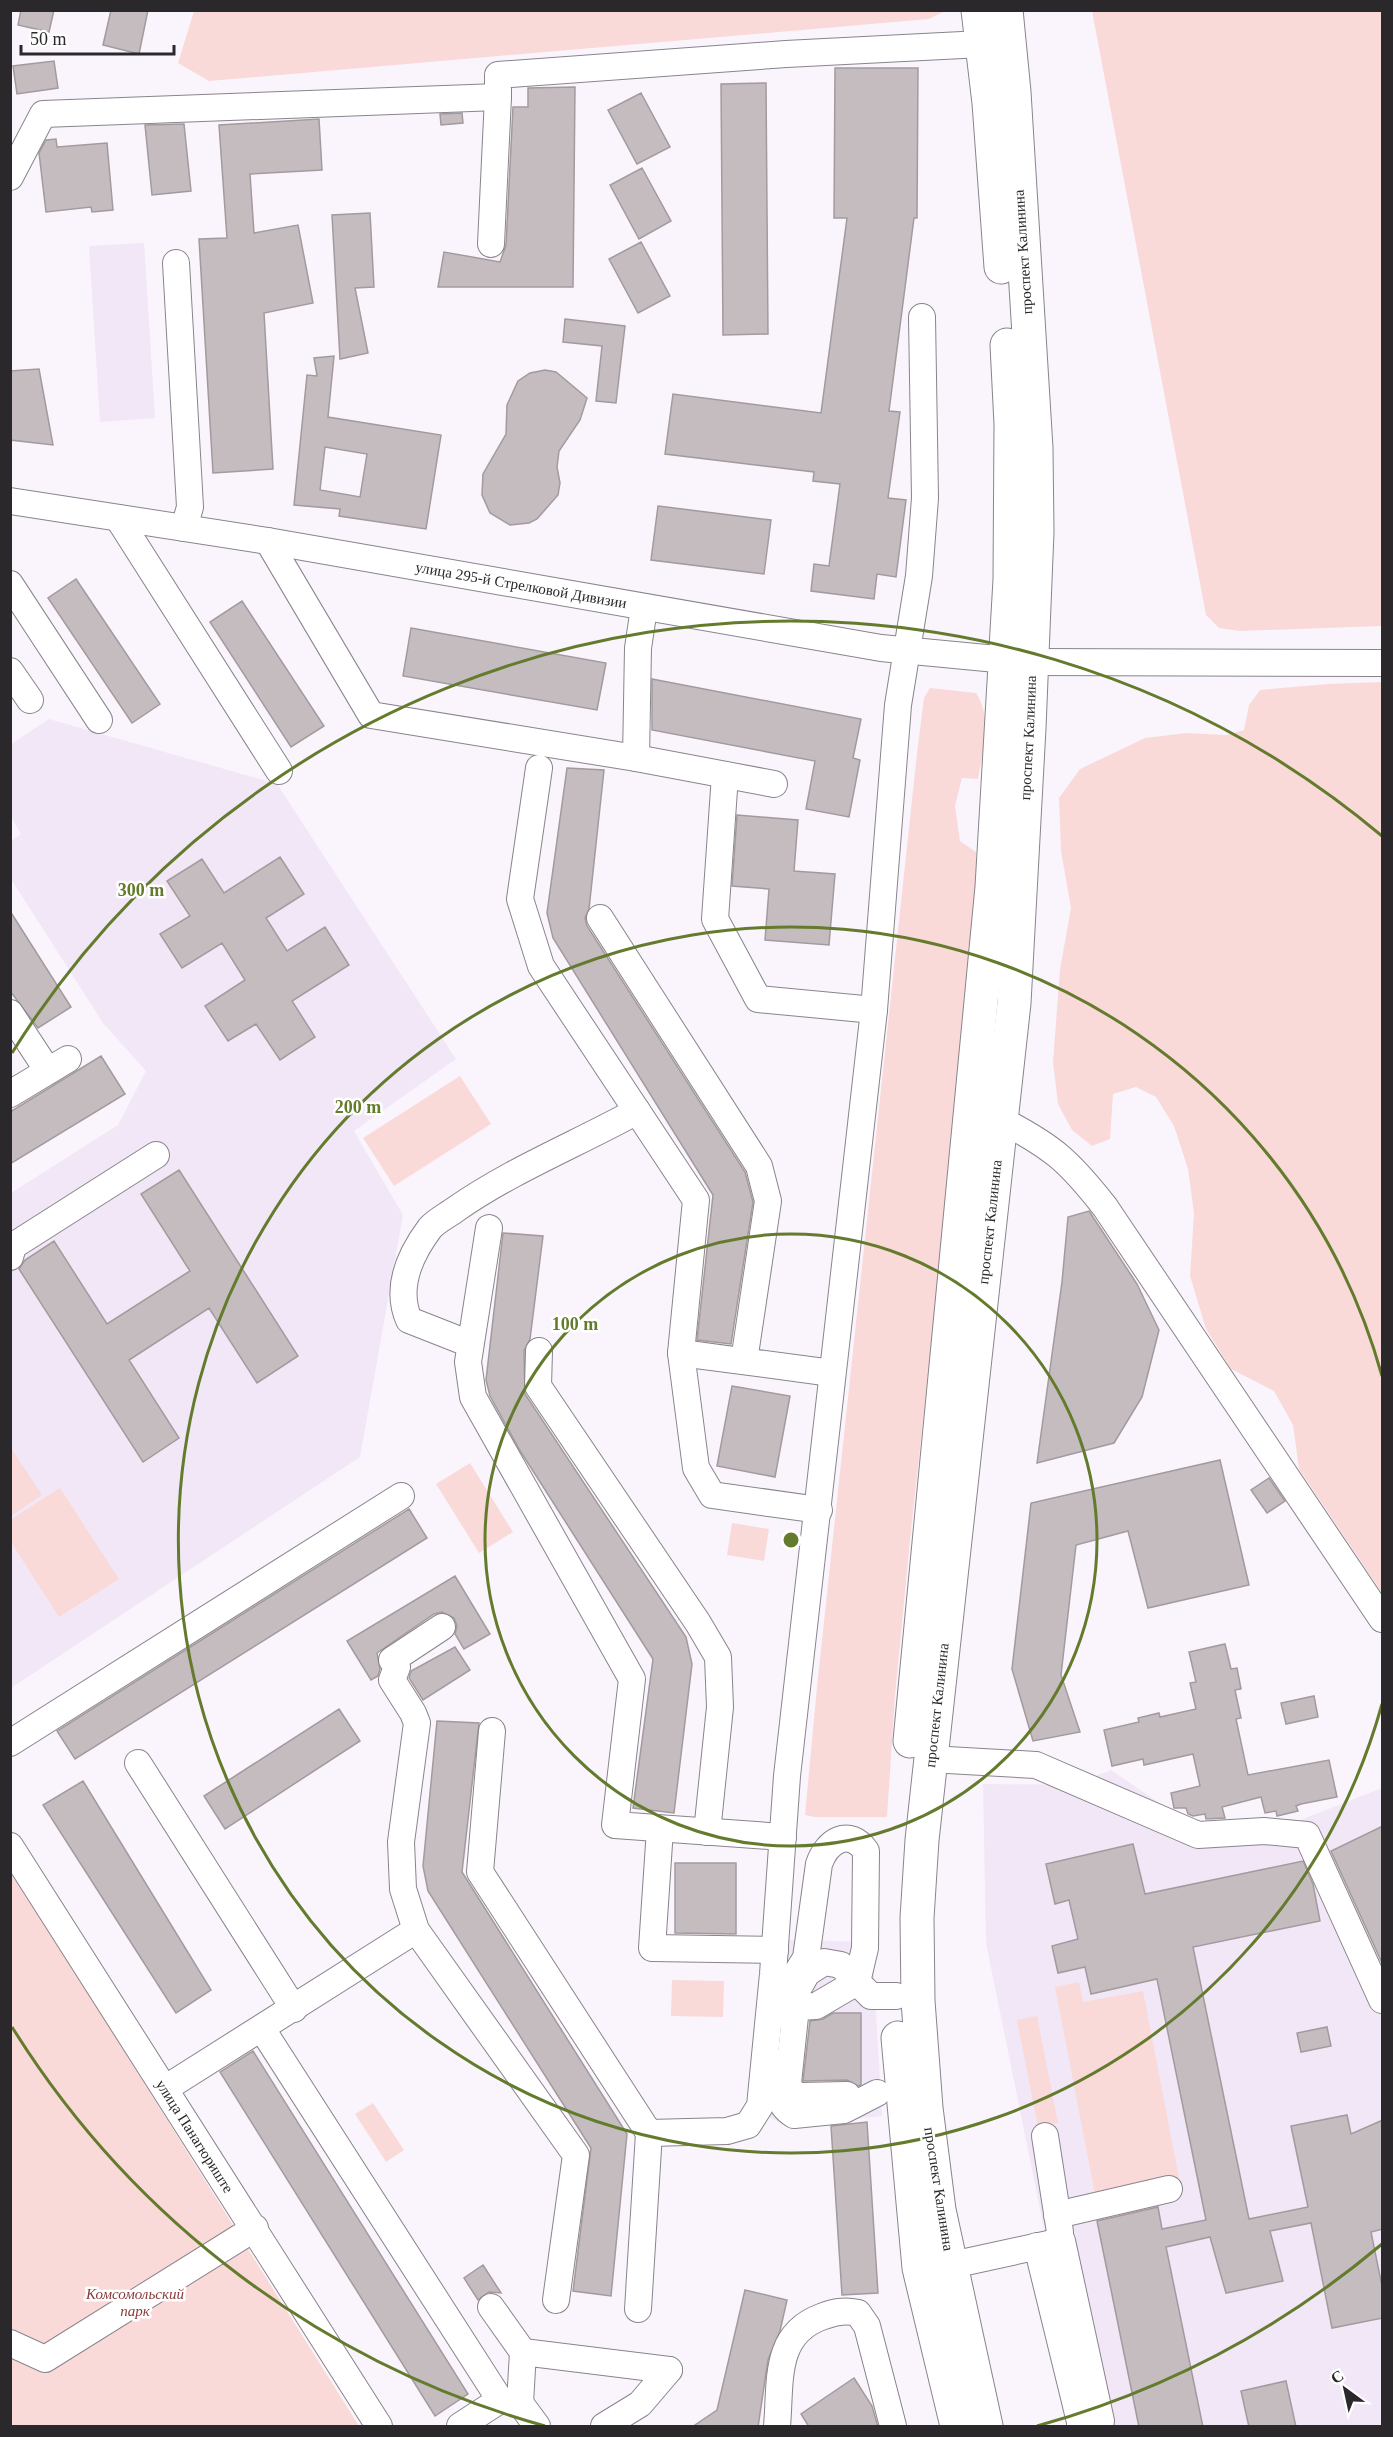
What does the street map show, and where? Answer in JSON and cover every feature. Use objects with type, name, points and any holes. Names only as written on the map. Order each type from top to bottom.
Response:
[{"type":"main road","name":"проспект Калинина","points":[[978,10],[1008,354],[1010,580],[1019,661],[1014,1003],[930,1759],[917,1918],[918,2001],[926,2108],[939,2210],[986,2427]]},
{"type":"main road","name":"проспект Калинина","points":[[957,2427],[919,2268],[889,2092],[896,1996],[902,1828],[934,1475],[982,1000],[1019,661],[1036,532],[1036,448],[1014,92],[1006,10]]},
{"type":"main road","points":[[982,1000],[1014,1003]]},
{"type":"street","points":[[491,244],[498,75],[786,54],[982,44]]},
{"type":"street","points":[[10,177],[44,114],[498,97]]},
{"type":"street","points":[[176,263],[190,507],[184,528]]},
{"type":"street","points":[[649,2133],[727,2131],[748,2124],[760,2106],[775,1950],[787,1776],[874,1010],[898,705],[919,576],[925,498],[922,317]]},
{"type":"street","name":"улица 295-й Стрелковой Дивизии","points":[[10,501],[268,541],[644,608],[906,651],[1019,661],[1383,663]]},
{"type":"street","points":[[118,518],[279,771]]},
{"type":"street","points":[[268,541],[371,715],[636,758],[774,784]]},
{"type":"street","points":[[10,585],[99,720]]},
{"type":"street","points":[[636,758],[638,648],[644,608]]},
{"type":"street","points":[[10,671],[30,700]]},
{"type":"street","points":[[539,768],[520,899],[541,966],[696,1200],[681,1353],[696,1468],[712,1495],[819,1510]]},
{"type":"street","points":[[725,775],[715,919],[758,999],[874,1010]]},
{"type":"street","points":[[600,918],[759,1166],[768,1201],[744,1361]]},
{"type":"street","points":[[10,1013],[58,1065],[10,1095]]},
{"type":"street","points":[[470,1344],[409,1320],[402,1305],[402,1277],[431,1227],[491,1184],[577,1144],[637,1111]]},
{"type":"street","points":[[1001,1120],[1045,1143],[1076,1169],[1105,1207],[1383,1619]]},
{"type":"street","points":[[10,1257],[13,1246],[156,1155]]},
{"type":"street","points":[[489,1228],[468,1362],[473,1397],[632,1678],[615,1825],[783,1837]]},
{"type":"street","points":[[539,1350],[538,1386],[698,1623],[718,1657],[720,1707],[707,1832]]},
{"type":"street","points":[[681,1353],[832,1372]]},
{"type":"street","points":[[10,1743],[400,1496]]},
{"type":"street","points":[[442,1627],[392,1660],[397,1667],[392,1680],[417,1723],[401,1842],[403,1888],[416,1930],[576,2155],[556,2300]]},
{"type":"street","points":[[492,1731],[480,1872],[649,2133],[638,2309]]},
{"type":"street","points":[[930,1759],[1036,1766],[1198,1835],[1264,1831],[1307,1835],[1381,1991]]},
{"type":"street","points":[[138,1763],[294,2009]]},
{"type":"street","points":[[660,1829],[652,1948],[775,1950]]},
{"type":"street","points":[[796,2007],[816,2006],[857,1982],[865,1948],[866,1851],[854,1841],[843,1839],[834,1841],[824,1849],[819,1864],[806,1958],[789,1985],[778,2094],[780,2102],[794,2115],[844,2110],[889,2092]]},
{"type":"street","name":"улица Панагюриште","points":[[10,1846],[255,2228],[379,2427]]},
{"type":"street","points":[[166,2088],[416,1930]]},
{"type":"street","points":[[889,2092],[795,2095],[789,2083],[796,2007],[802,1981],[815,1965],[824,1962],[841,1965],[871,1996],[896,1996]]},
{"type":"street","points":[[262,2029],[510,2401],[537,2427]]},
{"type":"street","points":[[1045,2136],[1091,2425]]},
{"type":"street","points":[[1057,2215],[1169,2189]]},
{"type":"street","points":[[10,2343],[45,2359],[255,2228]]},
{"type":"street","points":[[952,2265],[1062,2241]]},
{"type":"street","points":[[1037,2246],[1091,2425]]},
{"type":"street","points":[[490,2307],[523,2352],[669,2370],[640,2404],[604,2427]]},
{"type":"street","points":[[777,2427],[787,2344],[801,2326],[835,2312],[848,2311],[858,2313],[867,2326],[893,2427]]},
{"type":"street","points":[[460,2427],[510,2401],[523,2352]]},
{"type":"shaded area","points":[[144,243],[155,418],[100,422],[89,246]]},
{"type":"shaded area","points":[[49,719],[277,784],[456,1059],[354,1131],[403,1215],[360,1457],[11,1688],[11,1193],[118,1125],[146,1071],[103,1023],[11,879],[11,841],[21,834],[11,817],[11,744]]},
{"type":"shaded area","points":[[1111,1770],[1190,1824],[1245,1819],[1285,1826],[1382,1788],[1382,2426],[1084,2426],[986,1943],[983,1784],[1073,1785]]},
{"type":"shaded area","points":[[786,1940],[872,1942],[882,2116],[786,2126],[770,2118],[767,2112]]},
{"type":"green space","points":[[194,10],[945,11],[929,19],[209,81],[178,63]]},
{"type":"green space","points":[[1092,11],[1382,11],[1382,626],[1240,631],[1219,628],[1206,615]]},
{"type":"green space","points":[[1382,682],[1382,1593],[1299,1469],[1293,1425],[1274,1391],[1231,1369],[1206,1329],[1190,1276],[1194,1213],[1188,1169],[1174,1126],[1156,1097],[1136,1087],[1113,1094],[1110,1139],[1092,1146],[1072,1130],[1058,1104],[1053,1062],[1060,969],[1071,908],[1061,851],[1059,798],[1080,769],[1145,738],[1186,733],[1227,735],[1244,730],[1249,705],[1260,690]]},
{"type":"green space","points":[[930,688],[976,693],[984,713],[984,745],[978,779],[962,778],[955,806],[960,841],[976,852],[980,898],[910,1540],[895,1696],[887,1817],[814,1817],[805,1815],[817,1687],[917,753],[924,698]]},
{"type":"green space","points":[[460,1076],[491,1124],[394,1186],[363,1138]]},
{"type":"green space","points":[[10,1449],[42,1495],[11,1516]]},
{"type":"green space","points":[[470,1463],[513,1532],[479,1553],[436,1484]]},
{"type":"green space","points":[[60,1488],[119,1579],[59,1617],[11,1542],[10,1520]]},
{"type":"green space","points":[[732,1523],[769,1529],[764,1561],[727,1555]]},
{"type":"green space","name":"Комсомольский парк","points":[[11,1871],[359,2426],[11,2426]]},
{"type":"green space","points":[[672,1980],[724,1981],[723,2017],[671,2016]]},
{"type":"green space","points":[[1079,1982],[1083,2002],[1143,1991],[1179,2178],[1095,2194],[1055,1987]]},
{"type":"green space","points":[[1037,2016],[1058,2123],[1038,2127],[1017,2020]]},
{"type":"green space","points":[[373,2103],[404,2150],[386,2162],[355,2114]]},
{"type":"building","points":[[21,10],[54,10],[49,32],[18,25]]},
{"type":"building","points":[[111,10],[148,10],[139,54],[103,45]]},
{"type":"building","points":[[54,61],[58,88],[17,94],[13,66]]},
{"type":"building","points":[[835,68],[918,68],[917,218],[914,218],[889,411],[900,412],[888,498],[906,500],[896,577],[877,574],[874,599],[811,591],[814,564],[829,566],[840,484],[813,481],[814,472],[665,454],[673,394],[821,413],[847,218],[834,218]]},
{"type":"building","points":[[766,83],[768,334],[723,335],[721,84]]},
{"type":"building","points":[[575,87],[573,287],[438,287],[444,252],[500,262],[506,245],[513,107],[528,107],[528,88]]},
{"type":"building","points":[[641,93],[670,147],[637,164],[608,110]]},
{"type":"building","points":[[462,113],[463,123],[441,125],[440,114]]},
{"type":"building","points":[[319,119],[322,170],[250,174],[254,233],[298,225],[313,303],[264,313],[273,469],[213,473],[199,239],[227,238],[219,125]]},
{"type":"building","points":[[184,124],[191,191],[152,195],[145,125]]},
{"type":"building","points":[[56,139],[57,147],[107,143],[113,210],[92,212],[91,207],[46,212],[39,153],[46,140]]},
{"type":"building","points":[[642,168],[671,221],[639,239],[610,185]]},
{"type":"building","points":[[370,213],[374,287],[355,288],[368,353],[340,359],[332,215]]},
{"type":"building","points":[[641,242],[670,296],[638,313],[609,259]]},
{"type":"building","points":[[565,319],[625,326],[616,403],[596,401],[602,346],[563,342]]},
{"type":"building","points":[[334,356],[328,417],[441,435],[426,529],[339,516],[340,509],[294,505],[307,375],[317,376],[314,358]],"holes":[[[325,447],[367,454],[360,497],[320,490]]]},
{"type":"building","points":[[39,369],[53,445],[10,440],[10,371]]},
{"type":"building","points":[[545,370],[556,372],[587,398],[580,420],[559,451],[558,495],[537,519],[529,523],[510,525],[490,513],[482,495],[483,474],[506,434],[507,405],[518,381],[530,373]]},
{"type":"building","points":[[658,506],[771,520],[764,574],[651,560]]},
{"type":"building","points":[[76,579],[160,704],[132,723],[48,598]]},
{"type":"building","points":[[242,601],[324,726],[291,747],[210,622]]},
{"type":"building","points":[[411,628],[606,663],[597,710],[403,676]]},
{"type":"building","points":[[652,679],[861,719],[853,758],[860,760],[849,817],[806,809],[815,761],[652,730]]},
{"type":"building","points":[[567,768],[604,770],[589,909],[585,918],[587,926],[745,1172],[753,1202],[731,1344],[697,1340],[713,1195],[553,938],[547,913]]},
{"type":"building","points":[[737,815],[798,820],[794,871],[835,874],[829,945],[765,940],[769,889],[732,886]]},
{"type":"building","points":[[280,857],[304,894],[266,918],[287,951],[325,927],[349,965],[292,1001],[315,1037],[280,1060],[256,1024],[228,1041],[205,1006],[245,980],[222,943],[182,968],[160,934],[190,916],[167,881],[202,859],[224,893]]},
{"type":"building","points":[[10,911],[71,1007],[38,1028],[10,991]]},
{"type":"building","points":[[101,1056],[125,1094],[10,1164],[10,1112]]},
{"type":"building","points":[[179,1170],[298,1356],[257,1383],[209,1308],[129,1360],[179,1438],[143,1462],[19,1269],[25,1260],[54,1241],[107,1324],[190,1271],[141,1194]]},
{"type":"building","points":[[1089,1211],[1137,1284],[1159,1330],[1142,1397],[1114,1443],[1037,1463],[1062,1282],[1068,1217]]},
{"type":"building","points":[[503,1233],[543,1236],[530,1339],[524,1351],[525,1394],[686,1637],[692,1664],[674,1813],[633,1808],[653,1659],[519,1449],[490,1396],[486,1380]]},
{"type":"building","points":[[732,1386],[790,1396],[775,1477],[717,1466]]},
{"type":"building","points":[[1220,1460],[1249,1585],[1148,1608],[1128,1531],[1076,1545],[1061,1675],[1080,1732],[1033,1741],[1012,1669],[1031,1503]]},
{"type":"building","points":[[1269,1478],[1285,1501],[1267,1513],[1251,1490]]},
{"type":"building","points":[[409,1509],[427,1538],[75,1759],[57,1731]]},
{"type":"building","points":[[455,1576],[490,1634],[464,1649],[455,1634],[457,1626],[454,1618],[442,1612],[434,1614],[377,1653],[380,1669],[378,1676],[371,1680],[347,1641]]},
{"type":"building","points":[[1225,1644],[1231,1669],[1237,1668],[1241,1689],[1235,1690],[1241,1718],[1236,1719],[1248,1775],[1329,1760],[1337,1797],[1301,1804],[1296,1806],[1298,1811],[1277,1816],[1276,1811],[1265,1813],[1261,1797],[1222,1807],[1225,1818],[1206,1819],[1205,1814],[1193,1816],[1188,1814],[1186,1808],[1174,1808],[1171,1793],[1200,1786],[1193,1754],[1144,1765],[1143,1759],[1112,1766],[1104,1730],[1139,1722],[1138,1718],[1159,1713],[1160,1717],[1196,1709],[1190,1683],[1196,1682],[1189,1652]]},
{"type":"building","points":[[455,1647],[470,1670],[423,1700],[409,1678],[411,1671]]},
{"type":"building","points":[[1314,1696],[1318,1717],[1286,1724],[1281,1703]]},
{"type":"building","points":[[339,1709],[360,1741],[225,1829],[204,1796]]},
{"type":"building","points":[[437,1721],[479,1723],[462,1872],[627,2134],[611,2296],[573,2291],[591,2148],[428,1891],[423,1866]]},
{"type":"building","points":[[83,1781],[211,1990],[176,2013],[43,1805]]},
{"type":"building","points":[[1383,1826],[1383,1965],[1331,1851]]},
{"type":"building","points":[[1133,1844],[1145,1894],[1303,1861],[1313,1884],[1320,1921],[1193,1947],[1249,2219],[1308,2207],[1291,2126],[1347,2115],[1351,2134],[1383,2120],[1383,2229],[1371,2232],[1383,2291],[1383,2318],[1332,2328],[1311,2223],[1270,2231],[1283,2281],[1226,2293],[1210,2237],[1166,2247],[1203,2427],[1139,2427],[1097,2221],[1158,2207],[1162,2229],[1206,2220],[1157,1979],[1091,1994],[1085,1967],[1058,1973],[1052,1946],[1078,1939],[1069,1900],[1055,1904],[1046,1864]]},
{"type":"building","points":[[675,1863],[736,1863],[736,1934],[675,1933]]},
{"type":"building","points":[[833,2013],[861,2013],[861,2085],[858,2086],[847,2080],[803,2081],[810,2021],[823,2019]]},
{"type":"building","points":[[1327,2027],[1331,2046],[1301,2052],[1297,2033]]},
{"type":"building","points":[[253,2051],[468,2394],[435,2416],[220,2072]]},
{"type":"building","points":[[867,2122],[878,2293],[842,2295],[831,2126]]},
{"type":"building","points":[[483,2265],[501,2293],[489,2292],[478,2300],[464,2278]]},
{"type":"building","points":[[745,2290],[787,2300],[780,2331],[768,2360],[758,2427],[692,2427],[717,2410]]},
{"type":"building","points":[[854,2378],[872,2406],[878,2427],[809,2427],[801,2414]]},
{"type":"building","points":[[1286,2381],[1296,2427],[1249,2427],[1241,2391]]}]
